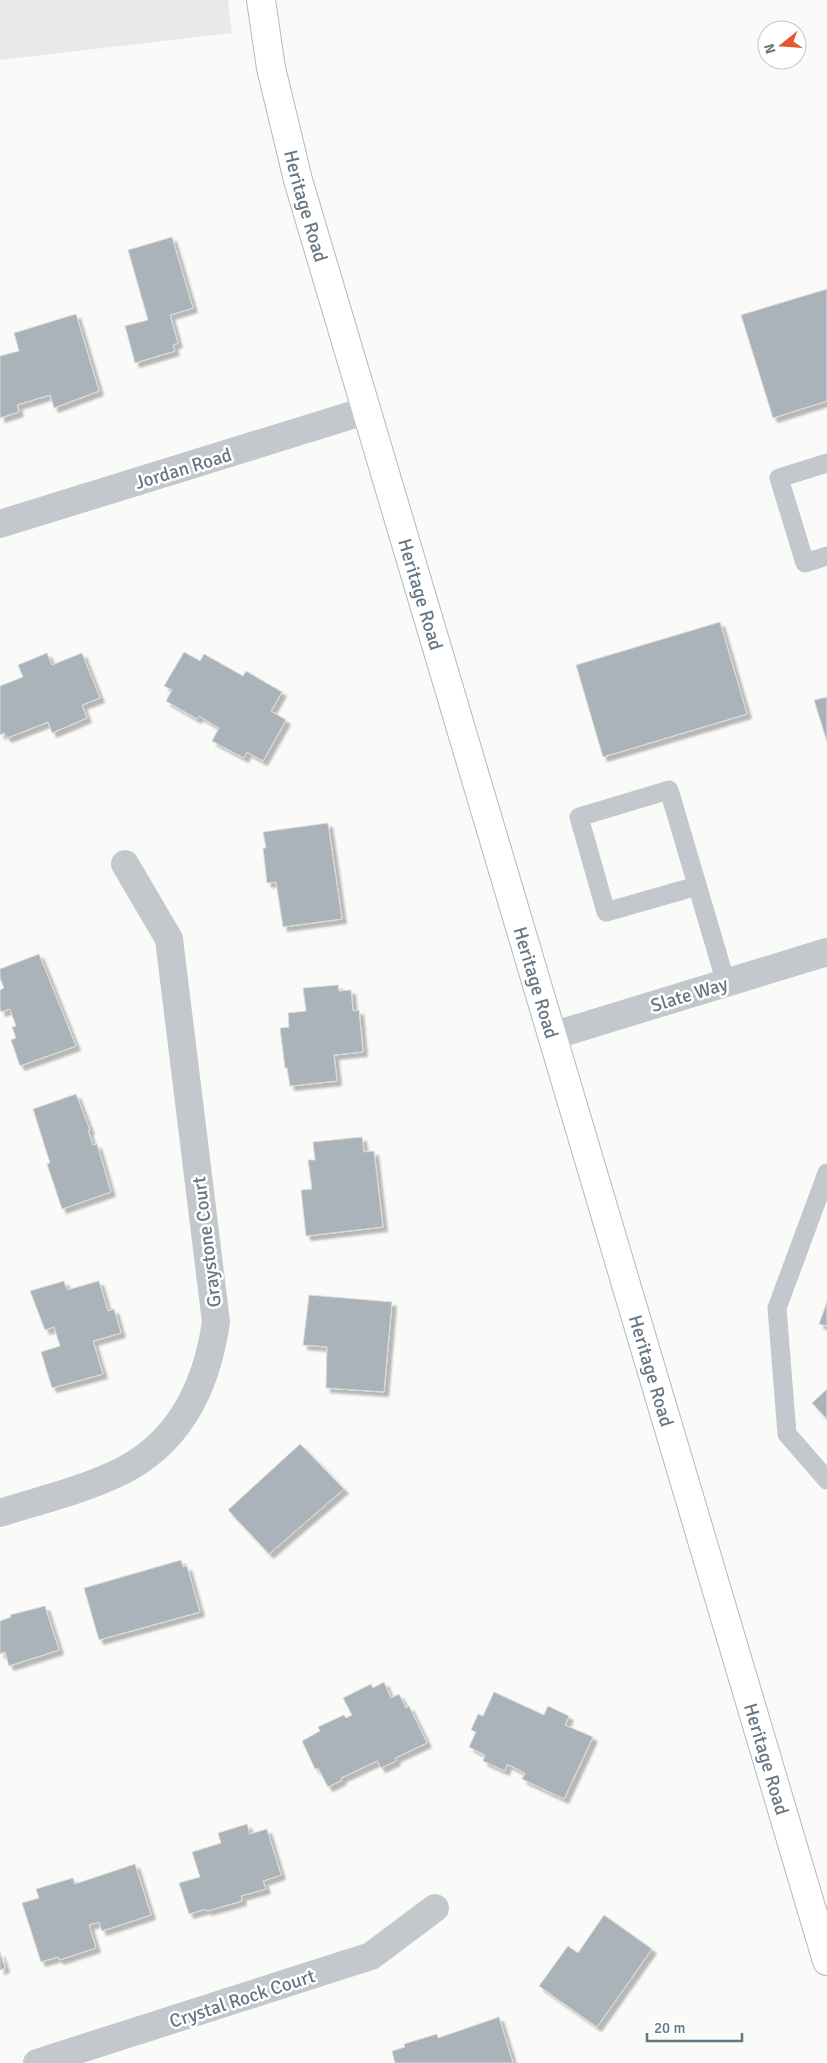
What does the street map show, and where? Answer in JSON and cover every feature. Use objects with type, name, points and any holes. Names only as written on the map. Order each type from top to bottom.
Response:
[{"type":"main road","name":"Heritage Road","points":[[261,0],[271,68],[298,180],[365,411],[827,1961]]},
{"type":"street","name":"Jordan Road","points":[[0,524],[365,411]]},
{"type":"street","name":"Graystone Court","points":[[0,1513],[95,1483],[124,1470],[150,1452],[170,1432],[189,1407],[204,1379],[211,1354],[216,1322],[169,939],[124,864]]},
{"type":"street","name":"Slate Way","points":[[552,1036],[827,952]]},
{"type":"street","name":"Crystal Rock Court","points":[[37,2063],[371,1956],[435,1908]]},
{"type":"lane","points":[[827,463],[778,478],[805,563],[827,556]]},
{"type":"lane","points":[[697,886],[606,912],[579,817],[669,790],[726,983]]},
{"type":"lane","points":[[827,1173],[777,1308],[786,1434],[827,1480]]},
{"type":"shaded area","points":[[0,0],[228,0],[232,33],[0,60]]},
{"type":"building","points":[[172,237],[193,308],[170,315],[178,343],[173,345],[175,351],[135,363],[125,326],[148,320],[128,250]]},
{"type":"building","points":[[827,289],[827,401],[773,418],[741,315]]},
{"type":"building","points":[[76,314],[99,391],[54,408],[50,395],[17,405],[19,412],[0,418],[0,356],[19,351],[14,333]]},
{"type":"building","points":[[720,622],[747,714],[603,757],[576,665]]},
{"type":"building","points":[[184,652],[200,661],[204,654],[243,676],[246,671],[282,692],[271,711],[286,720],[263,761],[247,752],[244,758],[212,741],[219,728],[199,716],[197,719],[166,701],[172,690],[164,686]]},
{"type":"building","points":[[47,653],[52,665],[82,653],[100,698],[82,705],[87,718],[52,733],[48,722],[7,738],[4,733],[0,735],[0,686],[23,677],[18,665]]},
{"type":"building","points":[[827,697],[827,742],[814,700]]},
{"type":"building","points":[[328,823],[342,919],[283,927],[276,882],[267,883],[263,848],[266,848],[263,832]]},
{"type":"building","points":[[39,954],[76,1046],[20,1066],[11,1040],[16,1038],[12,1027],[16,1026],[10,1009],[1,1012],[0,1009],[0,990],[4,988],[0,978],[0,969]]},
{"type":"building","points":[[338,985],[339,991],[351,990],[353,1011],[359,1010],[363,1052],[334,1055],[337,1081],[290,1086],[287,1068],[285,1068],[280,1028],[289,1027],[288,1013],[306,1011],[303,988]]},
{"type":"building","points":[[76,1094],[90,1130],[88,1130],[93,1145],[97,1144],[111,1192],[62,1209],[47,1164],[50,1163],[33,1109]]},
{"type":"building","points":[[362,1137],[364,1152],[374,1151],[383,1227],[306,1236],[301,1190],[312,1189],[308,1160],[315,1160],[313,1142]]},
{"type":"building","points":[[64,1281],[67,1290],[99,1281],[108,1311],[114,1309],[121,1333],[93,1341],[103,1374],[52,1388],[41,1352],[60,1346],[54,1327],[45,1330],[30,1291]]},
{"type":"building","points":[[309,1295],[392,1302],[384,1392],[326,1388],[327,1347],[303,1345]]},
{"type":"building","points":[[827,1302],[827,1326],[819,1324]]},
{"type":"building","points":[[827,1389],[827,1419],[812,1403]]},
{"type":"building","points":[[300,1444],[344,1489],[269,1554],[228,1510]]},
{"type":"building","points":[[181,1560],[183,1567],[187,1566],[200,1612],[99,1640],[84,1588]]},
{"type":"building","points":[[45,1606],[59,1650],[9,1666],[5,1652],[0,1654],[0,1621],[11,1617],[10,1615]]},
{"type":"building","points":[[384,1682],[391,1698],[399,1694],[406,1708],[409,1706],[427,1743],[395,1758],[396,1761],[381,1768],[377,1761],[341,1778],[342,1780],[328,1787],[318,1768],[315,1769],[302,1741],[320,1731],[318,1727],[344,1715],[346,1718],[352,1715],[343,1698],[371,1684],[373,1688]]},
{"type":"building","points":[[494,1692],[544,1715],[548,1706],[569,1716],[565,1725],[593,1737],[564,1799],[522,1779],[525,1773],[507,1764],[505,1771],[483,1761],[485,1755],[469,1747],[476,1732],[471,1730],[478,1714],[483,1716]]},
{"type":"building","points":[[247,1824],[250,1834],[267,1829],[281,1875],[263,1881],[266,1889],[241,1896],[242,1901],[189,1914],[179,1883],[200,1877],[192,1852],[221,1843],[218,1833]]},
{"type":"building","points":[[135,1864],[151,1915],[102,1931],[99,1922],[89,1925],[96,1948],[59,1960],[58,1957],[41,1962],[22,1903],[39,1898],[36,1889],[73,1878],[75,1884]]},
{"type":"building","points":[[604,1915],[652,1949],[597,2027],[539,1986],[568,1946],[578,1953]]},
{"type":"building","points":[[0,1952],[5,1968],[0,1970]]},
{"type":"building","points":[[499,2017],[513,2063],[395,2063],[392,2051],[405,2047],[404,2044],[437,2034],[438,2038]]}]
